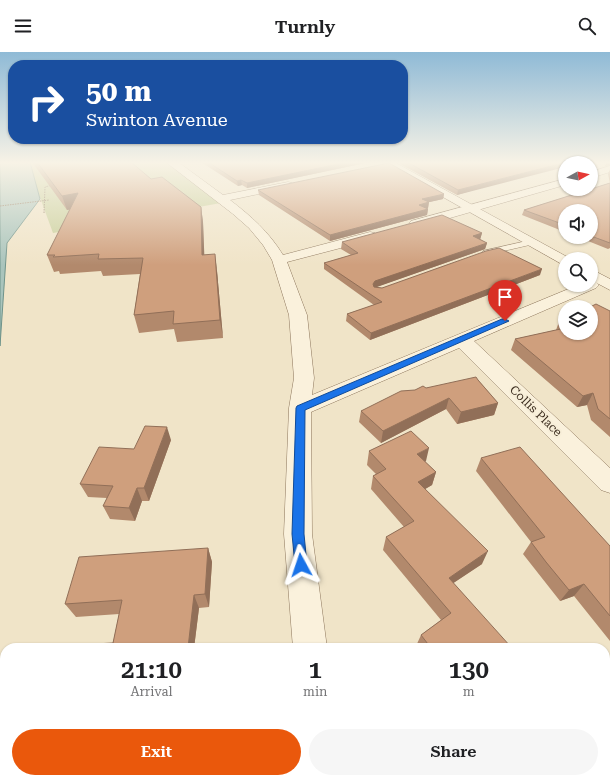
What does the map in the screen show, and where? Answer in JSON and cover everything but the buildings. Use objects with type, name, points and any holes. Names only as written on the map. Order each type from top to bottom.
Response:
[{"type":"street","points":[[217,196],[245,217],[269,243],[279,260],[298,315],[304,378],[300,408],[298,534],[309,643]]},
{"type":"street","points":[[221,199],[235,196]]},
{"type":"street","points":[[448,196],[558,256]]},
{"type":"street","points":[[402,227],[516,196]]},
{"type":"street","points":[[279,260],[378,233]]},
{"type":"street","points":[[300,408],[599,281]]},
{"type":"street","name":"Collis Place","points":[[461,339],[610,483]]},
{"type":"lane","points":[[481,254],[531,242]]},
{"type":"path","points":[[44,196],[44,213]]},
{"type":"path","points":[[0,206],[49,200]]},
{"type":"green space","points":[[39,196],[212,196],[221,203],[53,233]]},
{"type":"water","points":[[0,196],[39,196],[40,199],[7,243],[0,346]]},
{"type":"route","points":[[301,565],[298,534],[300,408],[505,321]]}]
